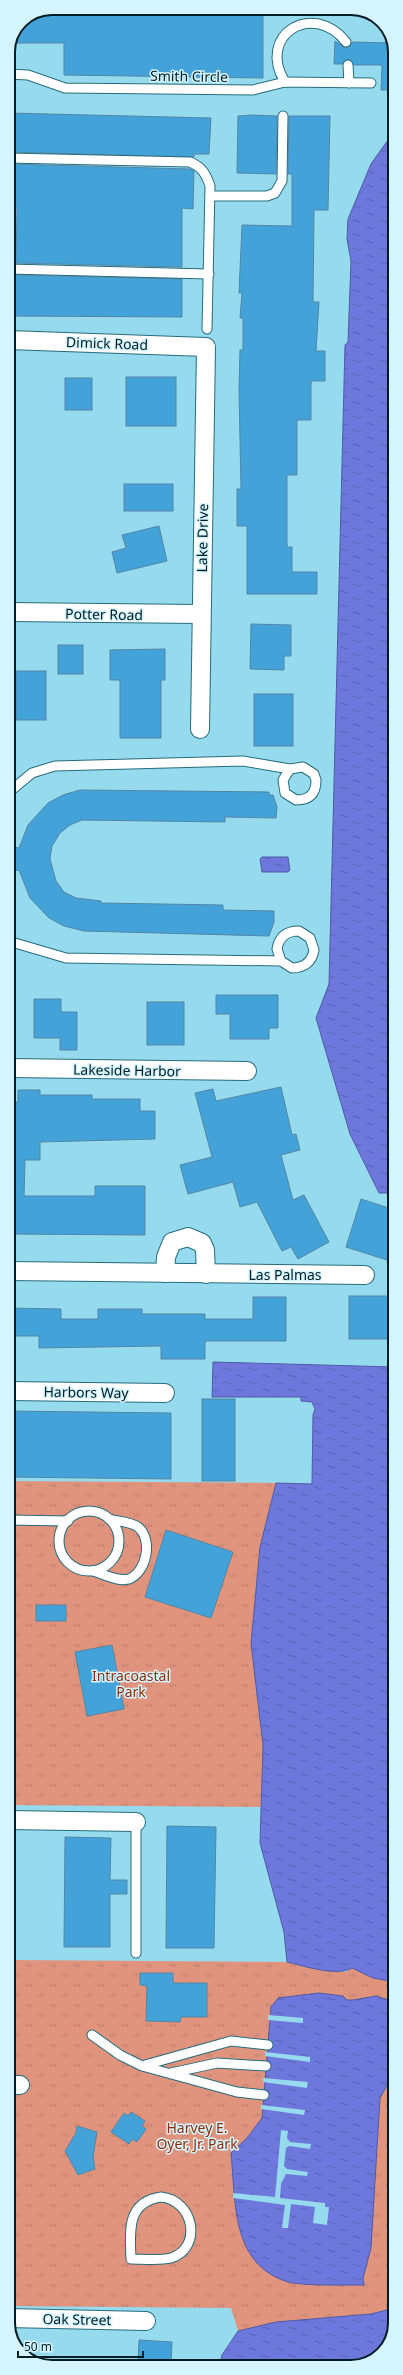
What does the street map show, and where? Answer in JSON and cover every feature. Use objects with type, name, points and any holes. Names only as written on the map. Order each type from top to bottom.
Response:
[{"type":"street","name":"Dimick Road","points":[[15,340],[206,347]]},
{"type":"street","name":"Lake Drive","points":[[200,729],[200,614],[206,347]]},
{"type":"street","name":"Potter Road","points":[[15,612],[200,614]]},
{"type":"street","name":"Lakeside Harbor","points":[[15,1068],[247,1071]]},
{"type":"street","points":[[165,1273],[166,1257],[172,1242],[188,1237],[202,1242],[205,1250],[206,1274]]},
{"type":"street","name":"Las Palmas","points":[[15,1271],[365,1275]]},
{"type":"street","name":"Harbors Way","points":[[15,1391],[165,1393]]},
{"type":"street","points":[[15,1820],[136,1822]]},
{"type":"street","name":"Oak Street","points":[[15,2318],[146,2320]]},
{"type":"lane","points":[[285,82],[278,72],[276,53],[283,36],[292,27],[304,22],[316,21],[328,24],[338,32],[346,42]]},
{"type":"lane","points":[[348,65],[349,83]]},
{"type":"lane","name":"Smith Circle","points":[[15,74],[28,75],[65,88],[253,90],[285,82],[371,83]]},
{"type":"lane","points":[[210,196],[267,196],[275,193],[282,181],[283,116]]},
{"type":"lane","points":[[15,158],[190,162],[203,170],[208,182],[210,196],[210,249],[207,328]]},
{"type":"lane","points":[[15,269],[209,274]]},
{"type":"lane","points":[[15,787],[32,773],[55,766],[243,761],[290,769]]},
{"type":"lane","points":[[15,943],[66,958],[281,961],[292,968],[305,966],[310,962],[314,950],[310,938],[299,931],[286,933],[282,937],[277,949],[281,961]]},
{"type":"lane","points":[[15,1520],[68,1520],[85,1512],[98,1513],[109,1519],[137,1526],[146,1535],[147,1548],[140,1570],[128,1579],[114,1578],[93,1571],[76,1569],[64,1558],[59,1542],[60,1533],[68,1520]]},
{"type":"lane","points":[[93,1571],[109,1564],[118,1550],[118,1533],[109,1519]]},
{"type":"lane","points":[[136,1822],[136,1953]]},
{"type":"lane","points":[[92,2035],[120,2055],[142,2066],[237,2092],[264,2094]]},
{"type":"lane","points":[[142,2066],[231,2041],[268,2045]]},
{"type":"lane","points":[[170,2073],[217,2063],[266,2066]]},
{"type":"lane","points":[[161,2197],[172,2199],[183,2207],[190,2219],[191,2226],[191,2233],[185,2247],[170,2258],[131,2259],[130,2224],[142,2204],[161,2197]]},
{"type":"green space","name":"Intracoastal Park","points":[[15,1481],[276,1483],[260,1547],[251,1643],[263,1745],[261,1807],[15,1805]]},
{"type":"green space","name":"Harvey E. Oyer, Jr. Park","points":[[15,1960],[287,1962],[346,1972],[352,1968],[373,1978],[388,1981],[388,2310],[371,2314],[238,2331],[231,2308],[15,2306]]},
{"type":"water","points":[[388,140],[388,1193],[379,1193],[350,1134],[316,1018],[329,984],[345,345],[348,342],[351,261],[347,239],[348,219],[371,164]]},
{"type":"water","points":[[262,857],[288,857],[290,870],[288,872],[262,872],[260,859]]},
{"type":"water","points":[[213,1362],[388,1367],[388,1981],[373,1978],[352,1968],[346,1970],[329,1971],[287,1962],[284,1932],[260,1843],[263,1745],[251,1643],[260,1547],[276,1483],[312,1484],[313,1415],[315,1409],[312,1402],[301,1401],[301,1397],[212,1397]]},
{"type":"water","points":[[319,1993],[343,1996],[347,2000],[376,1996],[388,2000],[388,2083],[380,2098],[371,2248],[363,2278],[364,2285],[325,2285],[288,2282],[269,2273],[255,2261],[246,2246],[240,2229],[236,2210],[231,2153],[247,2138],[262,2118],[271,2007],[278,1998]]},
{"type":"water","points":[[388,2310],[388,2328],[379,2347],[367,2356],[360,2359],[221,2360],[222,2355],[238,2331],[276,2322],[371,2314]]},
{"type":"pier","points":[[268,2015],[303,2018],[303,2023],[268,2020]]},
{"type":"pier","points":[[265,2052],[310,2057],[310,2062],[265,2056]]},
{"type":"pier","points":[[263,2078],[308,2082],[307,2088],[263,2082]]},
{"type":"pier","points":[[261,2105],[305,2110],[304,2115],[261,2109]]},
{"type":"pier","points":[[281,2130],[288,2131],[287,2138],[290,2142],[311,2144],[310,2149],[289,2146],[286,2148],[284,2166],[287,2169],[308,2172],[307,2176],[286,2174],[281,2184],[280,2198],[325,2203],[325,2207],[329,2207],[327,2225],[313,2223],[315,2207],[291,2204],[288,2228],[282,2228],[285,2205],[233,2198],[233,2193],[275,2197]]},
{"type":"building","points":[[52,15],[263,15],[263,78],[64,75],[64,43],[17,43],[21,32],[32,21]]},
{"type":"building","points":[[335,41],[345,48],[350,46],[352,42],[387,43],[388,90],[381,90],[382,65],[354,65],[348,59],[342,64],[334,64]]},
{"type":"building","points":[[15,113],[211,118],[209,154],[194,154],[194,157],[15,152]]},
{"type":"building","points":[[238,116],[277,116],[276,174],[237,173]]},
{"type":"building","points":[[289,116],[330,116],[328,210],[314,210],[313,302],[319,302],[316,351],[325,351],[325,381],[311,381],[311,420],[297,420],[297,475],[287,475],[287,547],[292,547],[292,572],[317,572],[317,594],[247,594],[247,526],[237,526],[237,489],[241,489],[239,389],[240,350],[243,350],[243,318],[240,318],[242,293],[239,293],[242,225],[292,226],[292,174],[288,174]]},
{"type":"building","points":[[15,164],[191,169],[194,171],[193,209],[182,208],[182,267],[16,263],[17,207],[15,207]]},
{"type":"building","points":[[15,275],[182,279],[182,317],[15,316]]},
{"type":"building","points":[[126,377],[176,377],[176,426],[126,426]]},
{"type":"building","points":[[65,378],[92,378],[92,410],[65,410]]},
{"type":"building","points":[[124,484],[173,484],[173,511],[124,511]]},
{"type":"building","points":[[159,526],[167,561],[117,573],[112,552],[126,548],[122,535]]},
{"type":"building","points":[[251,624],[291,625],[291,656],[284,656],[284,670],[250,669]]},
{"type":"building","points":[[58,645],[83,645],[83,674],[58,674]]},
{"type":"building","points":[[165,649],[165,680],[161,680],[161,738],[120,738],[120,680],[110,680],[110,650]]},
{"type":"building","points":[[16,671],[46,671],[46,720],[16,720]]},
{"type":"building","points":[[254,694],[293,694],[293,746],[254,746]]},
{"type":"building","points":[[80,790],[269,792],[269,795],[273,795],[277,807],[276,818],[225,817],[225,822],[82,820],[70,825],[60,833],[52,846],[50,859],[56,881],[64,892],[76,898],[101,901],[101,903],[223,905],[223,910],[274,911],[274,922],[269,936],[84,931],[64,926],[49,918],[30,898],[19,870],[15,871],[15,847],[19,848],[28,825],[48,803],[63,795]]},
{"type":"building","points":[[216,995],[278,995],[278,1028],[269,1028],[269,1039],[230,1039],[230,1014],[216,1014]]},
{"type":"building","points":[[34,999],[61,999],[61,1012],[77,1012],[77,1050],[60,1050],[60,1038],[34,1038]]},
{"type":"building","points":[[147,1002],[184,1002],[184,1045],[147,1045]]},
{"type":"building","points":[[281,1087],[292,1135],[296,1134],[300,1150],[281,1155],[293,1200],[304,1195],[329,1242],[298,1259],[291,1247],[282,1251],[257,1202],[240,1207],[233,1182],[188,1194],[180,1165],[212,1157],[195,1093],[213,1089],[216,1101]]},
{"type":"building","points":[[18,1090],[40,1090],[40,1095],[92,1095],[92,1099],[140,1099],[140,1111],[155,1111],[155,1139],[40,1142],[40,1160],[25,1160],[24,1196],[95,1196],[95,1186],[145,1186],[145,1235],[15,1234],[15,1102],[18,1102]]},
{"type":"building","points":[[361,1199],[388,1208],[387,1260],[346,1247]]},
{"type":"building","points":[[349,1296],[388,1296],[388,1339],[349,1339]]},
{"type":"building","points":[[253,1297],[286,1297],[286,1341],[205,1341],[205,1359],[161,1359],[161,1346],[39,1348],[39,1336],[15,1336],[15,1308],[61,1309],[61,1319],[98,1319],[98,1309],[142,1309],[142,1314],[205,1314],[205,1319],[253,1319]]},
{"type":"building","points":[[202,1399],[235,1399],[235,1481],[202,1481]]},
{"type":"building","points":[[15,1411],[171,1413],[171,1479],[15,1477]]},
{"type":"building","points":[[166,1530],[233,1552],[211,1618],[145,1597]]},
{"type":"building","points":[[36,1605],[66,1605],[66,1621],[36,1621]]},
{"type":"building","points":[[112,1645],[124,1709],[87,1716],[75,1652]]},
{"type":"building","points":[[167,1826],[216,1827],[214,1948],[166,1948]]},
{"type":"building","points":[[65,1837],[111,1838],[110,1880],[127,1880],[127,1894],[110,1894],[110,1947],[64,1947]]},
{"type":"building","points":[[140,1973],[173,1973],[173,1983],[207,1983],[207,2017],[181,2017],[180,2022],[146,2021],[147,1986],[140,1985]]},
{"type":"building","points":[[131,2112],[145,2121],[142,2126],[146,2129],[137,2142],[132,2139],[129,2144],[111,2132],[124,2113],[128,2116]]},
{"type":"building","points":[[77,2126],[97,2132],[93,2157],[95,2169],[78,2175],[65,2151],[76,2133]]},
{"type":"building","points":[[139,2340],[172,2342],[171,2360],[138,2360]]}]
